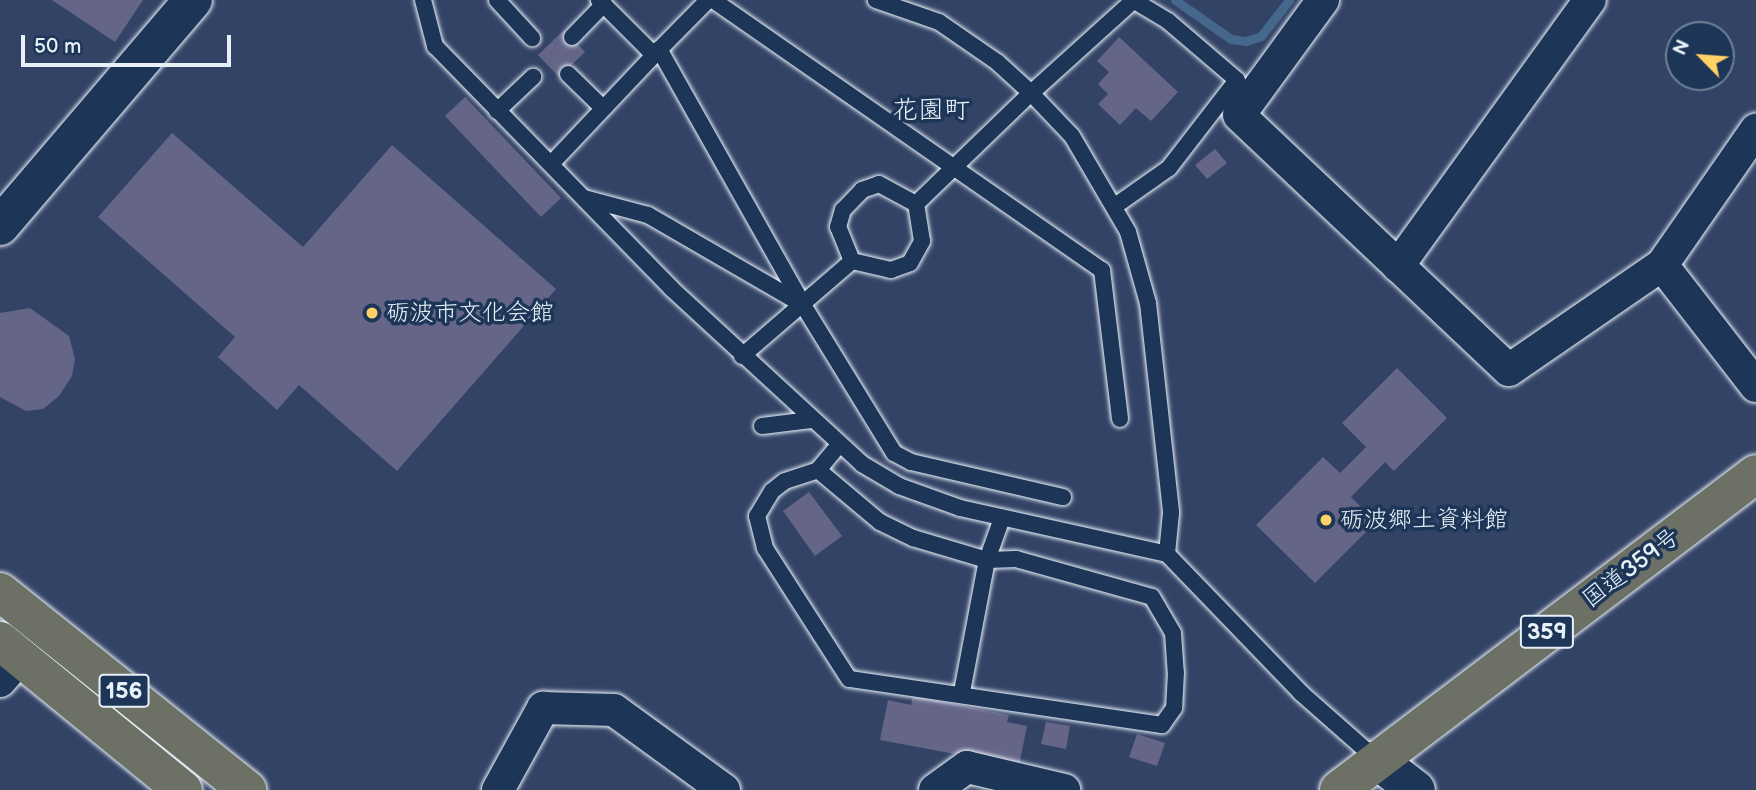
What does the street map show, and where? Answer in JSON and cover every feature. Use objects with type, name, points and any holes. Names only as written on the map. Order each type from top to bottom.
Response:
[{"type":"highway","name":"国道359号","points":[[1339,790],[1756,474]]},
{"type":"highway","name":"156","points":[[0,592],[247,790]]},
{"type":"highway","name":"156","points":[[7,660],[183,790]]},
{"type":"street","points":[[0,226],[193,0]]},
{"type":"street","points":[[1323,0],[1239,115],[1509,370],[1662,265],[1756,130]]},
{"type":"street","points":[[1398,266],[1590,0]]},
{"type":"street","points":[[1662,265],[1756,386]]},
{"type":"street","points":[[498,790],[543,708],[614,710],[724,790]]},
{"type":"street","points":[[1377,760],[1416,790]]},
{"type":"street","points":[[935,790],[967,767],[1064,790]]},
{"type":"lane","points":[[423,0],[435,46],[742,356],[839,445],[899,486],[1002,518],[1167,554],[1301,693],[1377,760]]},
{"type":"lane","points":[[496,0],[532,38]]},
{"type":"lane","points":[[551,164],[710,0],[957,165],[1102,270],[1119,419]]},
{"type":"lane","points":[[876,0],[939,22],[997,62],[1072,136],[1115,206],[1128,232],[1147,303],[1171,513],[1167,554]]},
{"type":"lane","points":[[916,204],[1031,93],[1133,0],[1167,21],[1237,80],[1169,168],[1115,206]]},
{"type":"lane","points":[[572,37],[601,2],[657,52],[803,305],[894,453],[911,462],[1063,497]]},
{"type":"lane","points":[[568,74],[603,108]]},
{"type":"lane","points":[[497,111],[533,77]]},
{"type":"lane","points":[[879,184],[916,204],[922,241],[909,263],[891,270],[869,269],[852,261],[838,227],[843,211],[862,190],[879,184]]},
{"type":"lane","points":[[582,197],[648,215],[803,305]]},
{"type":"lane","points":[[742,356],[852,261]]},
{"type":"lane","points":[[762,426],[811,420]]},
{"type":"lane","points":[[818,470],[880,522],[913,538],[987,560],[1016,559],[1152,597],[1172,633],[1174,708],[1162,725],[1145,726],[962,692],[849,679],[765,548],[757,516],[763,502],[785,481],[818,470],[839,445]]},
{"type":"lane","points":[[962,692],[987,560],[1002,518]]},
{"type":"building","points":[[52,0],[143,0],[115,42]]},
{"type":"building","points":[[564,30],[585,52],[559,77],[538,55]]},
{"type":"building","points":[[1119,37],[1178,92],[1151,121],[1136,108],[1120,125],[1098,104],[1108,94],[1098,84],[1109,72],[1097,61]]},
{"type":"building","points":[[465,97],[561,198],[541,217],[445,116]]},
{"type":"building","name":"砺波市文化会館","points":[[172,133],[303,247],[392,145],[556,289],[397,471],[299,385],[277,410],[218,357],[235,337],[98,217]]},
{"type":"building","points":[[1215,149],[1227,163],[1207,179],[1195,165]]},
{"type":"building","points":[[30,308],[69,336],[75,359],[72,376],[59,396],[43,409],[26,411],[0,397],[0,313]]},
{"type":"building","points":[[1397,368],[1447,418],[1394,471],[1385,462],[1351,497],[1376,522],[1315,583],[1256,525],[1323,457],[1340,473],[1366,447],[1342,423]]},
{"type":"building","points":[[809,492],[842,536],[815,556],[783,511]]},
{"type":"building","points":[[913,696],[1009,715],[1007,722],[1027,726],[1019,766],[880,740],[888,700],[911,705]]},
{"type":"building","points":[[1046,722],[1070,726],[1066,749],[1041,744]]},
{"type":"building","points":[[1137,734],[1165,743],[1157,766],[1129,757]]},
{"type":"waterway","points":[[1175,0],[1231,39],[1246,41],[1261,36],[1289,0]]},
{"type":"place","name":"砺波市文化会館","points":[[372,313]]},
{"type":"place","name":"砺波郷土資料館","points":[[1326,520]]},
{"type":"district","name":"花園町","points":[[931,111]]}]
